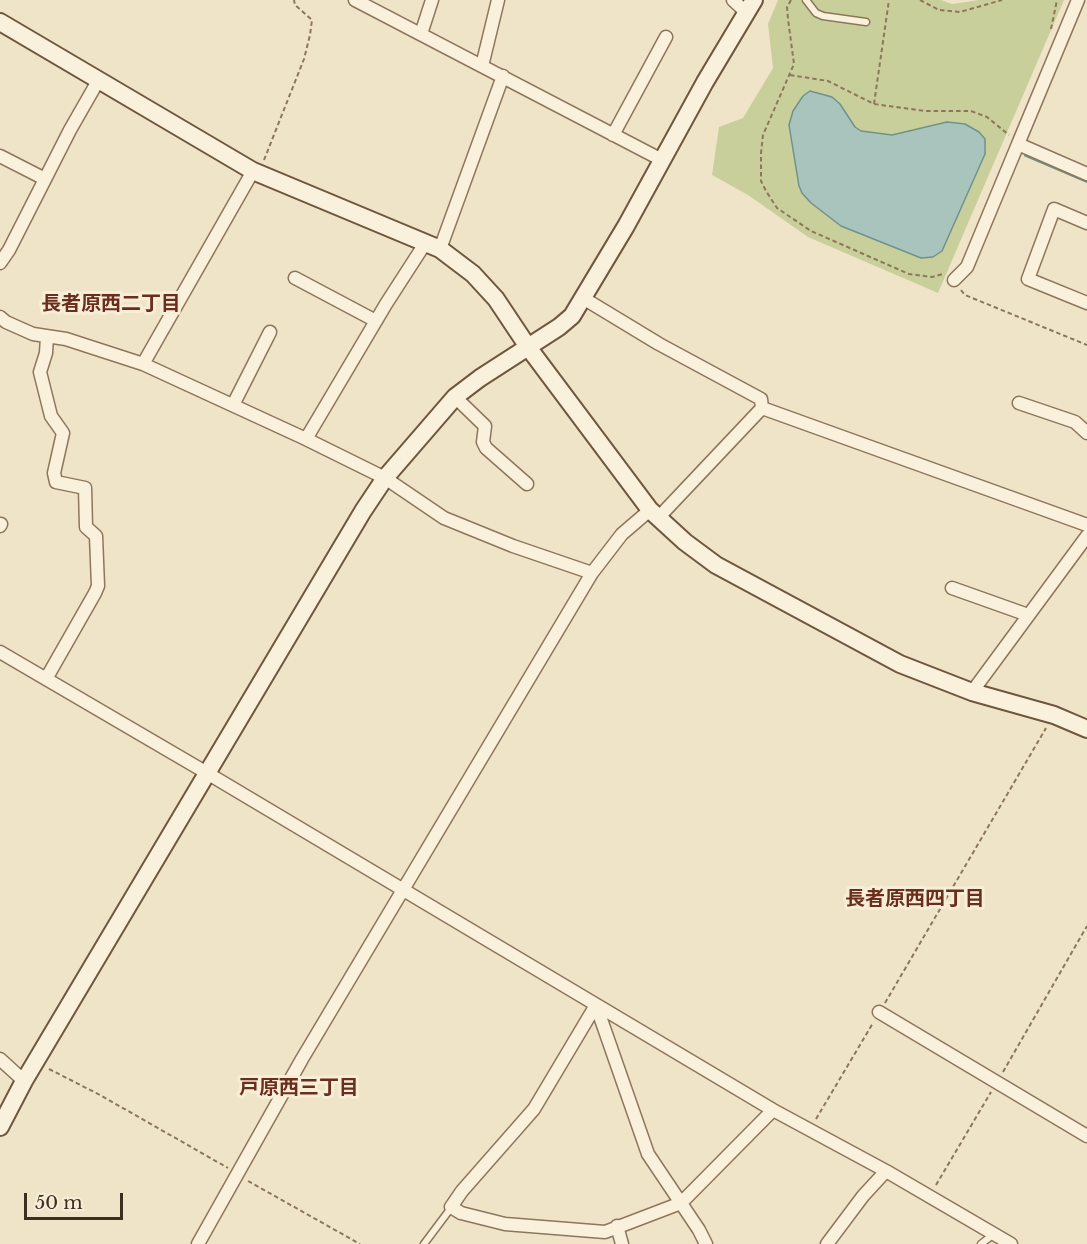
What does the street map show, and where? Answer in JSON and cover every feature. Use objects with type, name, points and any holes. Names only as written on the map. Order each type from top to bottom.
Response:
[{"type":"street","points":[[355,0],[662,160]]},
{"type":"street","points":[[421,34],[432,0]]},
{"type":"street","points":[[482,66],[498,0]]},
{"type":"street","points":[[0,1127],[24,1081],[207,772],[385,478],[455,398],[480,378],[572,316],[751,6],[733,0]]},
{"type":"street","points":[[951,275],[967,267],[1012,144],[1078,0]]},
{"type":"street","points":[[0,22],[256,173],[433,245],[473,274],[496,298],[528,347],[655,514],[685,542],[716,565],[900,664],[972,692],[1054,715],[1087,729]]},
{"type":"street","points":[[613,135],[666,37]]},
{"type":"street","points":[[306,439],[376,321],[433,245],[503,76]]},
{"type":"street","points":[[0,263],[98,81]]},
{"type":"street","points":[[1012,144],[1087,174]]},
{"type":"street","points":[[0,156],[45,179]]},
{"type":"street","points":[[143,364],[256,173]]},
{"type":"street","points":[[1087,224],[1054,209],[1028,279],[1087,303]]},
{"type":"street","points":[[295,278],[376,321]]},
{"type":"street","points":[[583,297],[659,344],[761,399],[762,408]]},
{"type":"street","points":[[0,317],[33,334],[66,339],[143,364],[385,478],[444,518],[513,546],[592,573]]},
{"type":"street","points":[[233,405],[270,332]]},
{"type":"street","points":[[46,679],[98,586],[96,536],[86,527],[85,488],[56,482],[54,473],[63,433],[51,416],[40,372],[46,353],[47,336]]},
{"type":"street","points":[[455,398],[485,426],[483,442],[486,448],[527,484]]},
{"type":"street","points":[[1019,403],[1075,422],[1087,433]]},
{"type":"street","points":[[198,1244],[302,1059],[592,573],[622,534],[655,514],[762,408]]},
{"type":"street","points":[[762,408],[1087,525]]},
{"type":"street","points":[[972,692],[1087,536]]},
{"type":"street","points":[[952,588],[1028,615]]},
{"type":"street","points":[[0,652],[207,772],[773,1110],[886,1171],[1011,1244]]},
{"type":"street","points":[[596,1005],[648,1154],[706,1244]]},
{"type":"street","points":[[596,1005],[534,1109],[462,1191],[452,1207],[460,1213],[505,1224],[605,1232],[681,1203],[773,1110]]},
{"type":"street","points":[[879,1012],[1087,1136]]},
{"type":"street","points":[[0,1059],[24,1081]]},
{"type":"street","points":[[827,1244],[862,1196],[886,1171]]},
{"type":"street","points":[[617,1226],[622,1244]]},
{"type":"lane","points":[[806,0],[816,13],[823,16],[866,22]]},
{"type":"lane","points":[[424,1244],[452,1207]]},
{"type":"lane","points":[[981,1244],[994,1234]]},
{"type":"path","points":[[256,173],[304,59],[310,35],[312,20],[295,5],[294,0]]},
{"type":"path","points":[[791,0],[788,7],[788,19],[795,57],[790,75],[763,135],[761,153],[761,181],[777,208],[811,231],[909,274],[932,277],[943,274],[951,275],[965,295],[1087,345]]},
{"type":"path","points":[[874,104],[889,0]]},
{"type":"path","points":[[920,0],[939,10],[960,12],[1002,0]]},
{"type":"path","points":[[1049,36],[1057,0]]},
{"type":"path","points":[[790,75],[828,81],[874,104],[925,111],[971,111],[987,117],[1009,135],[1012,144]]},
{"type":"path","points":[[810,1130],[1054,715]]},
{"type":"path","points":[[929,1196],[1087,926]]},
{"type":"path","points":[[36,1062],[110,1101],[360,1244]]},
{"type":"green space","points":[[778,0],[941,0],[952,4],[979,0],[1064,0],[938,293],[808,237],[748,195],[712,175],[719,127],[743,118],[773,68],[768,24]]},
{"type":"water","points":[[810,91],[832,97],[840,104],[855,127],[861,131],[892,135],[947,122],[965,124],[979,132],[985,139],[985,154],[942,251],[933,257],[921,258],[841,226],[811,203],[802,193],[789,125],[793,111],[803,96]]},
{"type":"waterway","points":[[1026,155],[1087,181]]},
{"type":"district","name":"長者原西二丁目","points":[[111,304]]},
{"type":"district","name":"長者原西四丁目","points":[[915,899]]},
{"type":"district","name":"戸原西三丁目","points":[[299,1088]]}]
